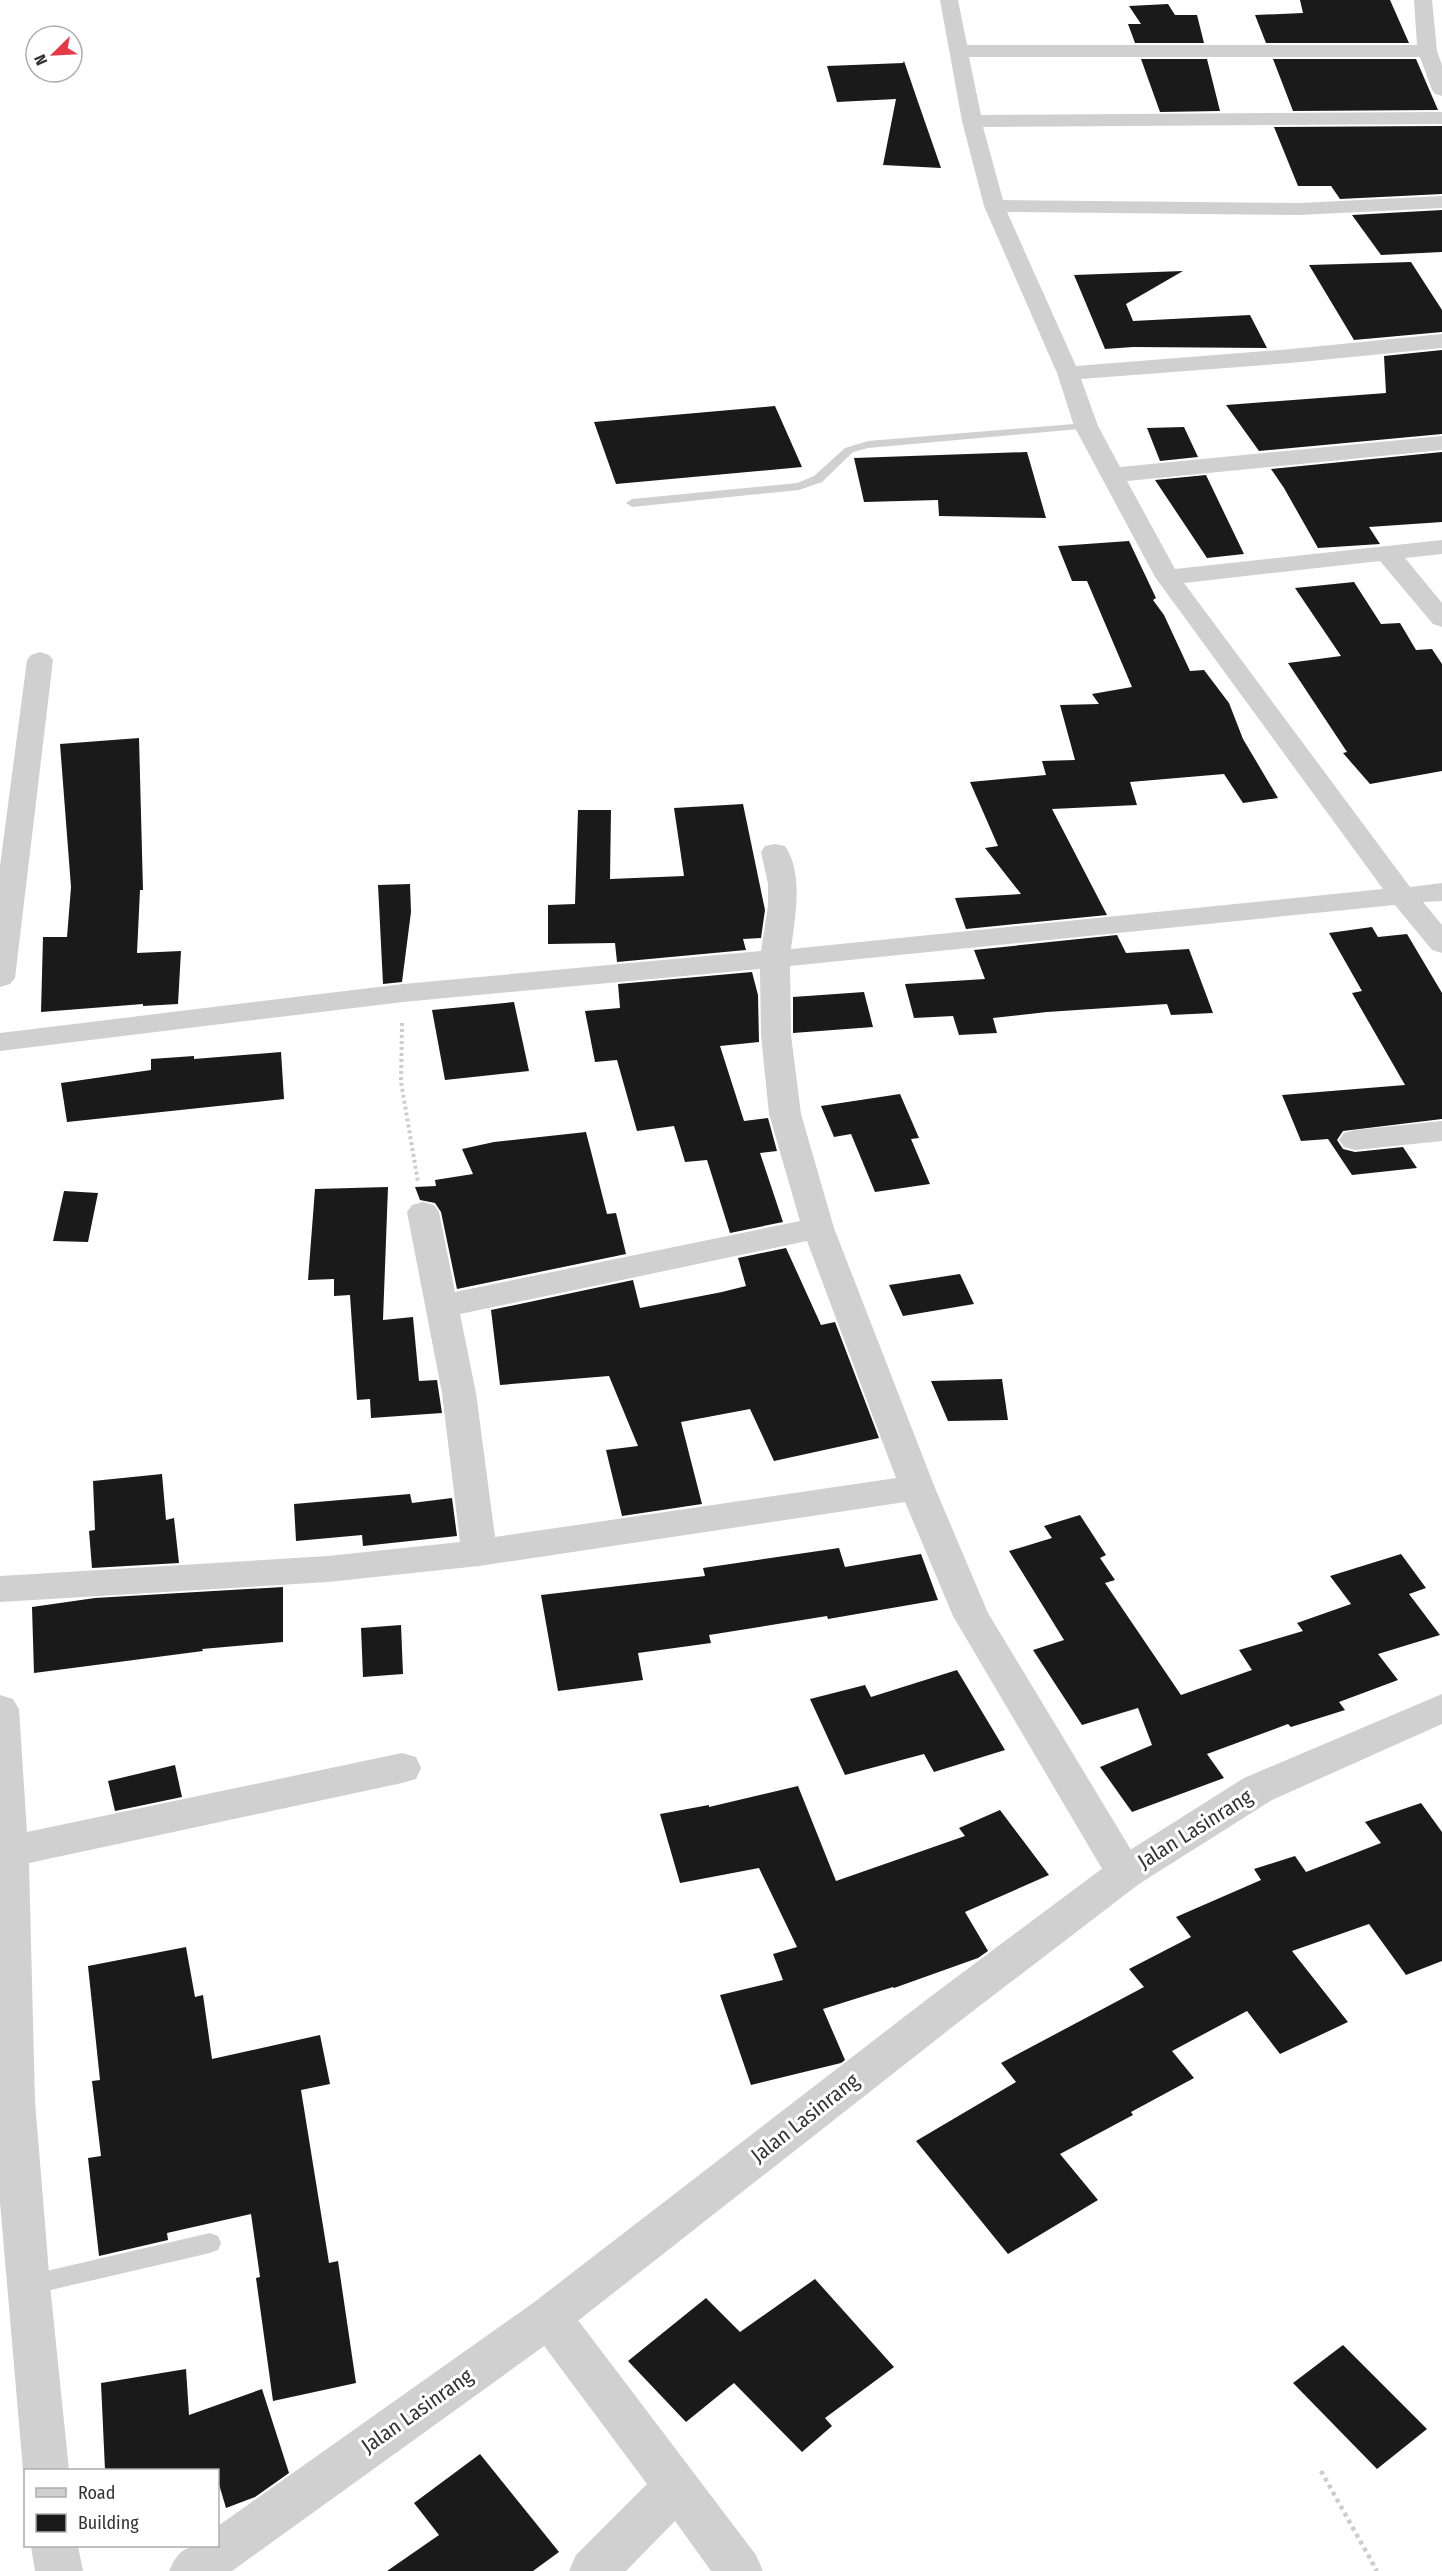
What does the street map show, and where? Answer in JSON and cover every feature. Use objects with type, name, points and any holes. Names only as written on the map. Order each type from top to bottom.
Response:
[{"type":"street","points":[[949,0],[972,121],[994,206],[1068,374],[1086,426],[1167,577],[1402,895],[1442,944]]},
{"type":"street","points":[[1422,0],[1442,90]]},
{"type":"street","points":[[958,51],[1434,62]]},
{"type":"street","points":[[972,121],[1442,118]]},
{"type":"street","points":[[994,206],[1288,209],[1442,202]]},
{"type":"street","points":[[1068,374],[1442,341]]},
{"type":"street","points":[[1112,475],[1442,443]]},
{"type":"street","points":[[1167,577],[1442,547]]},
{"type":"street","points":[[1386,552],[1442,619]]},
{"type":"street","points":[[0,978],[40,660]]},
{"type":"street","points":[[775,852],[782,895],[775,959],[776,1035],[785,1114],[818,1228],[917,1488],[971,1616],[1125,1873]]},
{"type":"street","points":[[0,1042],[403,993],[775,959],[1442,892]]},
{"type":"street","points":[[1354,1140],[1442,1131]]},
{"type":"street","points":[[423,1212],[459,1393],[479,1553]]},
{"type":"street","points":[[443,1306],[818,1228]]},
{"type":"street","points":[[0,1589],[328,1569],[479,1553],[917,1488]]},
{"type":"street","name":"Jalan Lasinrang","points":[[193,2571],[549,2317],[945,2008],[1125,1873],[1258,1789],[1442,1708]]},
{"type":"street","points":[[0,1709],[9,1852],[14,2101],[28,2285],[46,2469]]},
{"type":"street","points":[[9,1852],[402,1768]]},
{"type":"street","points":[[549,2317],[739,2571]]},
{"type":"street","points":[[593,2571],[677,2486]]},
{"type":"street","points":[[55,2547],[59,2571]]},
{"type":"lane","points":[[632,503],[800,486],[818,479],[849,450],[868,445],[1086,426]]},
{"type":"lane","points":[[28,2285],[210,2243]]},
{"type":"path","points":[[403,993],[401,1082],[423,1212]]},
{"type":"path","points":[[1321,2471],[1377,2571]]},
{"type":"building","points":[[1300,0],[1390,0],[1409,43],[1266,43],[1255,15],[1303,13]]},
{"type":"building","points":[[1168,4],[1175,15],[1197,15],[1204,43],[1135,43],[1128,24],[1141,24],[1129,6]]},
{"type":"building","points":[[1141,59],[1207,59],[1220,111],[1160,112]]},
{"type":"building","points":[[1273,59],[1416,59],[1438,110],[1293,111]]},
{"type":"building","points":[[904,61],[941,168],[883,165],[896,99],[837,102],[827,66],[903,63]]},
{"type":"building","points":[[1442,126],[1442,194],[1340,199],[1331,186],[1298,186],[1274,127]]},
{"type":"building","points":[[1442,210],[1442,252],[1381,255],[1352,215]]},
{"type":"building","points":[[1411,262],[1442,310],[1442,332],[1354,340],[1309,265]]},
{"type":"building","points":[[1183,271],[1126,304],[1133,321],[1250,315],[1267,348],[1133,347],[1105,349],[1074,275]]},
{"type":"building","points":[[1442,350],[1442,434],[1259,451],[1226,405],[1386,393],[1384,356]]},
{"type":"building","points":[[775,406],[802,467],[616,484],[594,422]]},
{"type":"building","points":[[1184,427],[1198,457],[1160,461],[1147,428]]},
{"type":"building","points":[[1027,452],[1046,518],[939,516],[938,500],[864,502],[854,458]]},
{"type":"building","points":[[1442,452],[1442,522],[1369,527],[1380,544],[1318,548],[1271,469]]},
{"type":"building","points":[[1206,475],[1244,554],[1207,558],[1155,480]]},
{"type":"building","points":[[1129,541],[1156,598],[1153,600],[1164,615],[1190,671],[1204,670],[1229,703],[1243,739],[1278,798],[1243,803],[1224,774],[1130,782],[1137,805],[1052,809],[1107,915],[966,929],[955,898],[1021,894],[985,848],[998,846],[970,782],[1046,775],[1042,761],[1075,760],[1060,705],[1099,704],[1092,694],[1132,687],[1087,581],[1072,581],[1058,546]]},
{"type":"building","points":[[1354,582],[1381,624],[1400,623],[1416,650],[1432,649],[1442,664],[1442,771],[1370,784],[1343,753],[1347,752],[1288,663],[1341,656],[1295,588]]},
{"type":"building","points":[[139,738],[143,890],[140,890],[137,953],[181,951],[178,1004],[143,1006],[143,1004],[41,1012],[43,937],[67,937],[71,887],[60,744]]},
{"type":"building","points":[[743,804],[765,910],[761,938],[743,939],[746,950],[617,962],[615,943],[548,944],[548,905],[575,904],[578,810],[611,810],[610,879],[684,876],[674,808]]},
{"type":"building","points":[[410,884],[411,912],[402,982],[383,984],[378,885]]},
{"type":"building","points":[[1372,927],[1378,937],[1407,934],[1442,993],[1442,1119],[1343,1131],[1337,1140],[1343,1149],[1355,1152],[1403,1147],[1417,1168],[1352,1175],[1328,1139],[1301,1141],[1282,1095],[1405,1085],[1352,993],[1362,991],[1329,933]]},
{"type":"building","points":[[1117,935],[1126,953],[1189,949],[1213,1013],[1171,1015],[1167,1004],[1047,1012],[993,1018],[997,1033],[959,1035],[953,1016],[914,1018],[905,984],[985,979],[974,950]]},
{"type":"building","points":[[752,972],[758,995],[759,1042],[720,1046],[744,1121],[768,1118],[777,1151],[760,1153],[783,1222],[730,1233],[707,1160],[685,1162],[674,1126],[637,1131],[617,1060],[595,1062],[585,1011],[620,1008],[618,984]]},
{"type":"building","points":[[864,992],[873,1027],[793,1033],[793,997]]},
{"type":"building","points":[[514,1002],[529,1071],[445,1080],[432,1010]]},
{"type":"building","points":[[281,1052],[284,1099],[67,1122],[61,1083],[151,1070],[151,1059],[194,1056],[194,1059]]},
{"type":"building","points":[[900,1094],[919,1138],[911,1139],[930,1184],[875,1192],[851,1134],[834,1137],[821,1106]]},
{"type":"building","points":[[586,1132],[607,1214],[616,1213],[626,1254],[457,1289],[441,1212],[435,1203],[420,1200],[415,1187],[436,1186],[435,1180],[473,1174],[462,1149],[494,1142]]},
{"type":"building","points":[[388,1187],[383,1320],[413,1317],[419,1381],[437,1380],[442,1413],[371,1418],[370,1399],[357,1400],[350,1295],[334,1296],[334,1279],[308,1280],[315,1189]]},
{"type":"building","points":[[64,1191],[98,1193],[88,1242],[53,1241]]},
{"type":"building","points":[[786,1248],[821,1325],[835,1322],[879,1438],[774,1461],[750,1409],[681,1422],[702,1504],[622,1516],[606,1450],[638,1446],[609,1376],[500,1385],[491,1310],[633,1280],[640,1308],[722,1292],[746,1286],[738,1258]]},
{"type":"building","points":[[960,1274],[974,1304],[903,1316],[889,1285]]},
{"type":"building","points":[[1002,1379],[1008,1420],[948,1421],[931,1381]]},
{"type":"building","points":[[162,1474],[166,1520],[174,1518],[179,1563],[92,1568],[89,1531],[95,1530],[93,1481]]},
{"type":"building","points":[[410,1494],[412,1503],[452,1498],[457,1536],[363,1546],[362,1535],[296,1541],[294,1504]]},
{"type":"building","points":[[1080,1515],[1106,1555],[1100,1558],[1115,1580],[1105,1583],[1181,1695],[1252,1670],[1239,1650],[1303,1631],[1297,1623],[1351,1604],[1330,1576],[1401,1554],[1426,1588],[1409,1594],[1440,1635],[1378,1654],[1398,1680],[1339,1702],[1345,1710],[1291,1727],[1288,1724],[1207,1754],[1224,1778],[1132,1812],[1100,1767],[1152,1745],[1138,1708],[1082,1725],[1033,1650],[1064,1640],[1009,1551],[1052,1538],[1044,1526]]},
{"type":"building","points":[[839,1548],[845,1567],[921,1554],[938,1600],[828,1619],[827,1616],[709,1635],[711,1643],[638,1653],[643,1680],[558,1691],[541,1595],[705,1576],[703,1568]]},
{"type":"building","points":[[283,1587],[283,1642],[202,1649],[203,1651],[34,1673],[32,1607],[95,1598]]},
{"type":"building","points":[[401,1625],[403,1674],[363,1677],[361,1628]]},
{"type":"building","points":[[957,1670],[1005,1750],[934,1772],[924,1754],[845,1775],[810,1699],[865,1685],[871,1697]]},
{"type":"building","points":[[175,1765],[182,1797],[115,1811],[108,1781]]},
{"type":"building","points":[[798,1786],[836,1881],[965,1836],[959,1828],[1000,1810],[1049,1875],[965,1912],[988,1951],[978,1958],[894,1988],[823,2009],[845,2060],[841,2063],[751,2085],[720,1995],[783,1980],[773,1954],[797,1947],[759,1868],[680,1883],[660,1814],[709,1805],[709,1807]]},
{"type":"building","points":[[1421,1803],[1442,1832],[1442,1961],[1406,1975],[1369,1924],[1292,1951],[1348,2022],[1280,2054],[1247,2011],[1172,2051],[1194,2078],[1131,2112],[1133,2115],[1060,2154],[1098,2200],[1008,2254],[916,2141],[1016,2082],[1001,2063],[1144,1987],[1129,1969],[1191,1937],[1176,1917],[1261,1880],[1254,1869],[1295,1856],[1306,1872],[1381,1843],[1365,1822]]},
{"type":"building","points":[[186,1947],[195,1997],[203,1995],[212,2059],[320,2035],[330,2084],[301,2090],[329,2263],[338,2261],[356,2383],[273,2401],[256,2278],[260,2277],[251,2214],[167,2233],[168,2240],[99,2256],[88,2158],[101,2156],[92,2081],[100,2080],[88,1966]]},
{"type":"building","points":[[815,2279],[894,2367],[825,2418],[832,2426],[802,2452],[734,2383],[686,2422],[628,2361],[706,2298],[740,2332]]},
{"type":"building","points":[[1343,2345],[1427,2429],[1377,2469],[1293,2383]]},
{"type":"building","points":[[186,2369],[189,2415],[262,2389],[289,2473],[255,2497],[226,2508],[219,2484],[219,2469],[105,2469],[101,2383]]},
{"type":"building","points":[[480,2454],[559,2552],[533,2571],[387,2571],[439,2535],[414,2503]]}]
